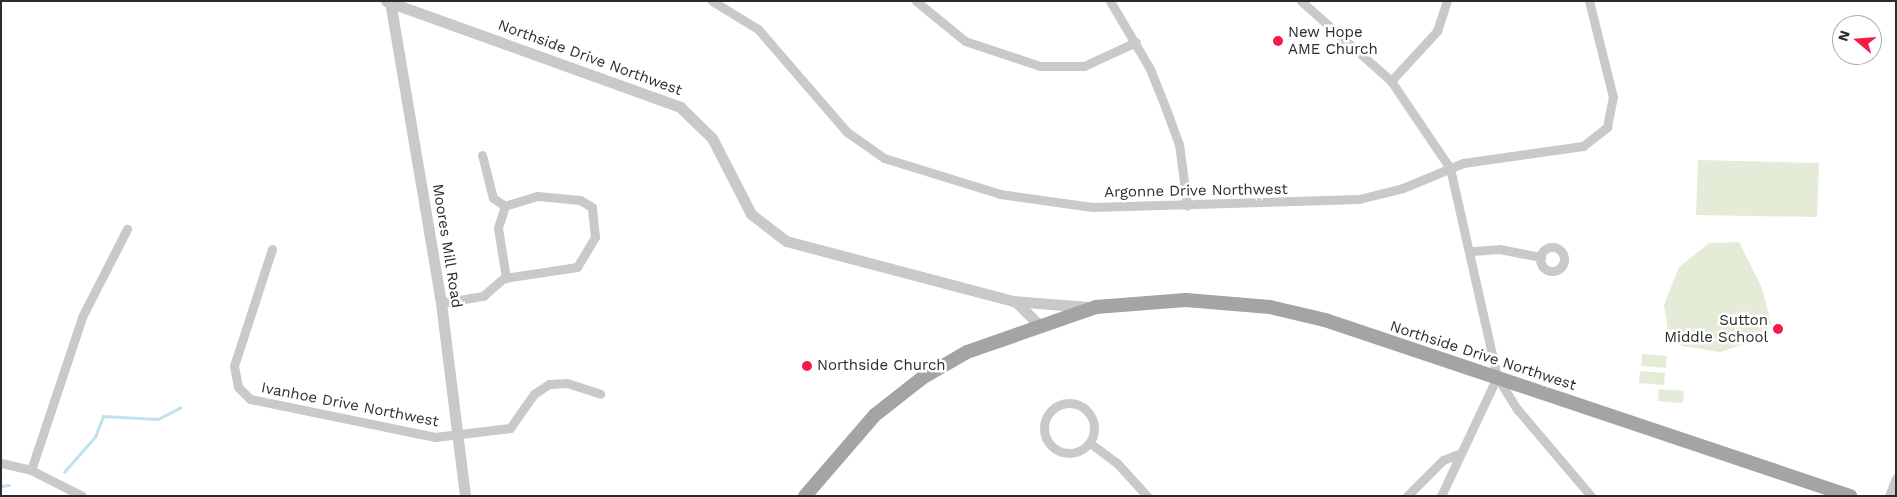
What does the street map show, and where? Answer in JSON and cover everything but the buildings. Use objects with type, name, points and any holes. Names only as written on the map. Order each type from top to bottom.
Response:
[{"type":"main road","name":"Northside Drive Northwest","points":[[1041,323],[1096,307],[1186,300],[1270,307],[1325,320],[1850,496]]},
{"type":"main road","points":[[805,496],[852,438],[900,394],[945,364],[1041,323]]},
{"type":"main road","points":[[815,496],[882,421],[985,346]]},
{"type":"street","name":"Argonne Drive Northwest","points":[[712,1],[758,29],[847,132],[897,164],[1000,194],[1054,204],[1187,205],[1359,199],[1403,188],[1450,168],[1476,160],[1560,152],[1583,146],[1602,133],[1612,110],[1613,83],[1589,1]]},
{"type":"street","points":[[916,1],[965,41],[1040,66],[1084,66],[1136,42]]},
{"type":"street","points":[[1110,1],[1136,42],[1179,144],[1187,205]]},
{"type":"street","points":[[1301,1],[1391,81],[1450,168],[1472,251],[1497,377],[1518,410],[1591,496]]},
{"type":"street","points":[[1391,81],[1436,31],[1446,1]]},
{"type":"street","name":"Northside Drive Northwest","points":[[389,2],[680,107],[712,138],[751,214],[786,241],[1013,301],[1096,307]]},
{"type":"street","name":"Moores Mill Road","points":[[389,2],[441,303],[456,436],[465,496]]},
{"type":"street","points":[[482,155],[493,198],[505,206]]},
{"type":"street","points":[[441,303],[483,296],[506,278],[577,267],[592,248],[596,225],[592,207],[580,200],[537,196],[505,206]]},
{"type":"street","points":[[505,206],[498,228],[506,278]]},
{"type":"street","points":[[32,470],[83,315],[127,230]]},
{"type":"street","name":"Ivanhoe Drive Northwest","points":[[272,249],[234,366],[235,381],[242,393],[259,403],[412,434],[456,436],[515,425],[531,398],[549,384],[567,383],[600,394]]},
{"type":"street","points":[[1472,251],[1500,249],[1541,257]]},
{"type":"street","name":"Northside Drive Northwest","points":[[1013,301],[1029,310],[1041,323]]},
{"type":"street","points":[[1031,303],[1041,323]]},
{"type":"street","points":[[1441,496],[1459,454],[1497,377]]},
{"type":"street","points":[[1066,403],[1084,408],[1094,423],[1090,443],[1073,453],[1054,449],[1044,431],[1049,413],[1066,403]]},
{"type":"street","points":[[1090,443],[1117,463],[1148,496]]},
{"type":"street","points":[[1408,496],[1443,460],[1459,454]]},
{"type":"street","points":[[1,463],[32,470],[82,496]]},
{"type":"street","points":[[1888,496],[1896,478]]},
{"type":"green space","points":[[1698,160],[1819,163],[1817,217],[1696,215]]},
{"type":"green space","points":[[1739,242],[1762,288],[1771,323],[1763,338],[1720,352],[1682,346],[1669,337],[1664,305],[1679,267],[1709,243]]},
{"type":"green space","points":[[1642,354],[1667,356],[1666,368],[1641,366]]},
{"type":"green space","points":[[1640,371],[1665,373],[1664,385],[1639,383]]},
{"type":"green space","points":[[1659,389],[1684,391],[1683,403],[1658,401]]},
{"type":"waterway","points":[[64,472],[95,437],[103,416],[158,419],[180,408]]},
{"type":"waterway","points":[[1,486],[9,485]]},
{"type":"place","name":"New Hope AME Church","points":[[1278,41]]},
{"type":"place","name":"Sutton Middle School","points":[[1778,329]]},
{"type":"place","name":"Northside Church","points":[[807,366]]}]
